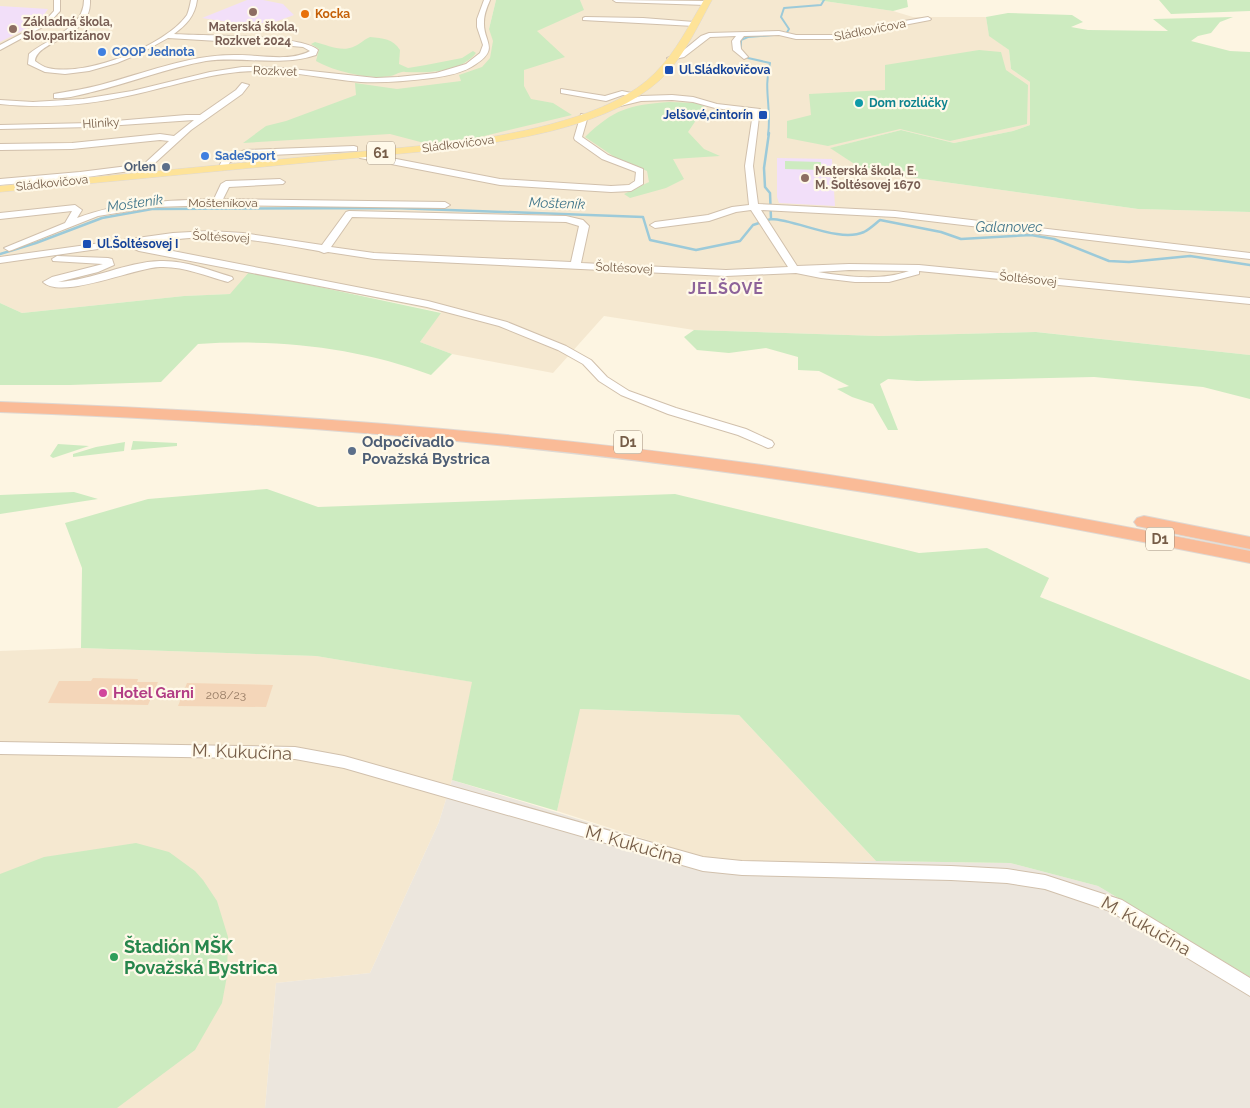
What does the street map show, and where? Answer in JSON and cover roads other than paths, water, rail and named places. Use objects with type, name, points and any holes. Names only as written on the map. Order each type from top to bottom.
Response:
[{"type":"highway","name":"D1","points":[[0,396],[143,401],[342,414],[597,438],[868,475],[1049,505],[1250,543]]},
{"type":"highway","name":"D1","points":[[0,407],[139,412],[290,421],[575,447],[912,494],[1060,520],[1250,557]]},
{"type":"main road","name":"Sládkovičova","points":[[0,189],[490,140],[527,132],[584,116],[607,107],[632,94],[656,77],[694,24],[707,1]]},
{"type":"street","points":[[0,48],[46,23],[57,11],[57,0]]},
{"type":"street","points":[[88,0],[88,10],[80,23],[35,52],[30,59],[33,65],[59,71],[103,65],[127,58],[168,36],[190,16],[194,0]]},
{"type":"street","name":"Rozkvet","points":[[3,103],[40,105],[90,102],[240,70],[288,70],[376,80],[407,79],[448,72],[466,66],[478,59],[486,51],[486,39],[480,23],[487,0]]},
{"type":"street","points":[[616,0],[707,1]]},
{"type":"street","points":[[585,19],[643,20],[694,24]]},
{"type":"street","name":"Sládkovičova","points":[[671,58],[681,57],[701,38],[709,35],[779,33],[796,37],[847,37],[864,34],[882,27],[928,19]]},
{"type":"street","points":[[742,34],[736,41],[737,50],[744,57]]},
{"type":"street","name":"Rozkvet","points":[[3,103],[72,94],[190,62],[228,57],[299,57],[313,53],[314,50],[305,45],[244,39],[204,39],[168,36]]},
{"type":"street","points":[[136,176],[176,139],[239,92],[245,85]]},
{"type":"street","points":[[564,91],[606,99],[622,93],[632,94]]},
{"type":"street","points":[[607,107],[645,98],[676,98],[700,101],[716,106],[757,111],[749,166],[754,207],[794,269]]},
{"type":"street","points":[[357,152],[500,182],[611,189],[631,188],[640,182],[640,171],[605,157],[578,138],[584,116]]},
{"type":"street","name":"Hliníky","points":[[0,127],[92,124],[186,117],[202,118]]},
{"type":"street","name":"Hliníky","points":[[0,147],[72,146],[160,137],[176,139]]},
{"type":"street","name":"Sládkovičova","points":[[0,182],[80,175],[146,166]]},
{"type":"street","points":[[217,202],[226,184],[280,182]]},
{"type":"street","name":"Mošteníkova","points":[[5,248],[96,214],[128,207],[217,202],[556,219],[580,222],[584,226],[575,265]]},
{"type":"street","name":"Mošteníkova","points":[[352,209],[445,205]]},
{"type":"street","points":[[0,216],[71,207],[77,210],[68,225]]},
{"type":"street","points":[[655,225],[709,218],[735,210],[754,207],[895,214],[1250,256]]},
{"type":"street","points":[[324,250],[352,209]]},
{"type":"street","name":"Šoltésovej","points":[[0,260],[33,252],[61,252],[173,236],[210,234],[242,236],[324,250],[374,256],[731,273],[861,267],[919,268],[1250,302]]},
{"type":"street","points":[[129,243],[139,248],[428,304],[503,324],[562,348],[587,362],[603,379],[625,393],[672,411],[742,432],[768,444]]},
{"type":"street","name":"Mošteníkova","points":[[5,248],[21,248],[33,252]]},
{"type":"street","points":[[33,252],[60,260],[108,261],[109,265],[100,269],[56,278],[48,282],[51,284],[60,285],[94,280],[134,268],[158,264],[193,268],[228,279]]},
{"type":"street","name":"M. Kukučína","points":[[0,748],[295,753],[344,762],[703,864],[742,868],[952,873],[1007,876],[1045,882],[1116,905],[1250,988]]},
{"type":"waterway","name":"Mošteník","points":[[741,49],[741,40],[748,37],[786,34],[789,29],[781,17],[784,8],[821,5],[824,0]]},
{"type":"waterway","name":"Mošteník","points":[[745,55],[748,58],[770,63],[767,82],[768,135]]},
{"type":"waterway","name":"Mošteník","points":[[769,133],[764,168],[765,187],[770,193],[771,219]]},
{"type":"waterway","name":"Mošteník","points":[[0,254],[36,243],[102,218],[152,209],[394,208],[643,217],[650,240],[696,250],[740,241],[753,225],[771,219]]},
{"type":"waterway","name":"Galanovec","points":[[771,219],[843,235],[854,235],[864,232],[880,220],[941,232],[961,239],[1031,235],[1054,239],[1109,261],[1129,262],[1190,256],[1250,265]]},
{"type":"place","name":"Materská škola, Rozkvet 2024","points":[[253,12]]},
{"type":"place","name":"Kocka","points":[[305,14]]},
{"type":"place","name":"Základná škola, Slov.partizánov","points":[[13,29]]},
{"type":"place","name":"COOP Jednota","points":[[102,52]]},
{"type":"place","name":"Ul.Sládkovičova","points":[[669,70]]},
{"type":"place","name":"Dom rozlúčky","points":[[859,103]]},
{"type":"place","name":"Jelšové,cintorín","points":[[763,115]]},
{"type":"place","name":"SadeSport","points":[[205,156]]},
{"type":"place","name":"Orlen","points":[[166,167]]},
{"type":"place","name":"Materská škola, E. M. Šoltésovej 1670","points":[[805,178]]},
{"type":"place","name":"Ul.Šoltésovej I","points":[[87,244]]},
{"type":"place","name":"Odpočívadlo Považská Bystrica","points":[[352,451]]},
{"type":"place","name":"Hotel Garni","points":[[103,693]]},
{"type":"place","name":"Štadión MŠK Považská Bystrica","points":[[114,957]]},
{"type":"district","name":"JELŠOVÉ","points":[[726,288]]}]
